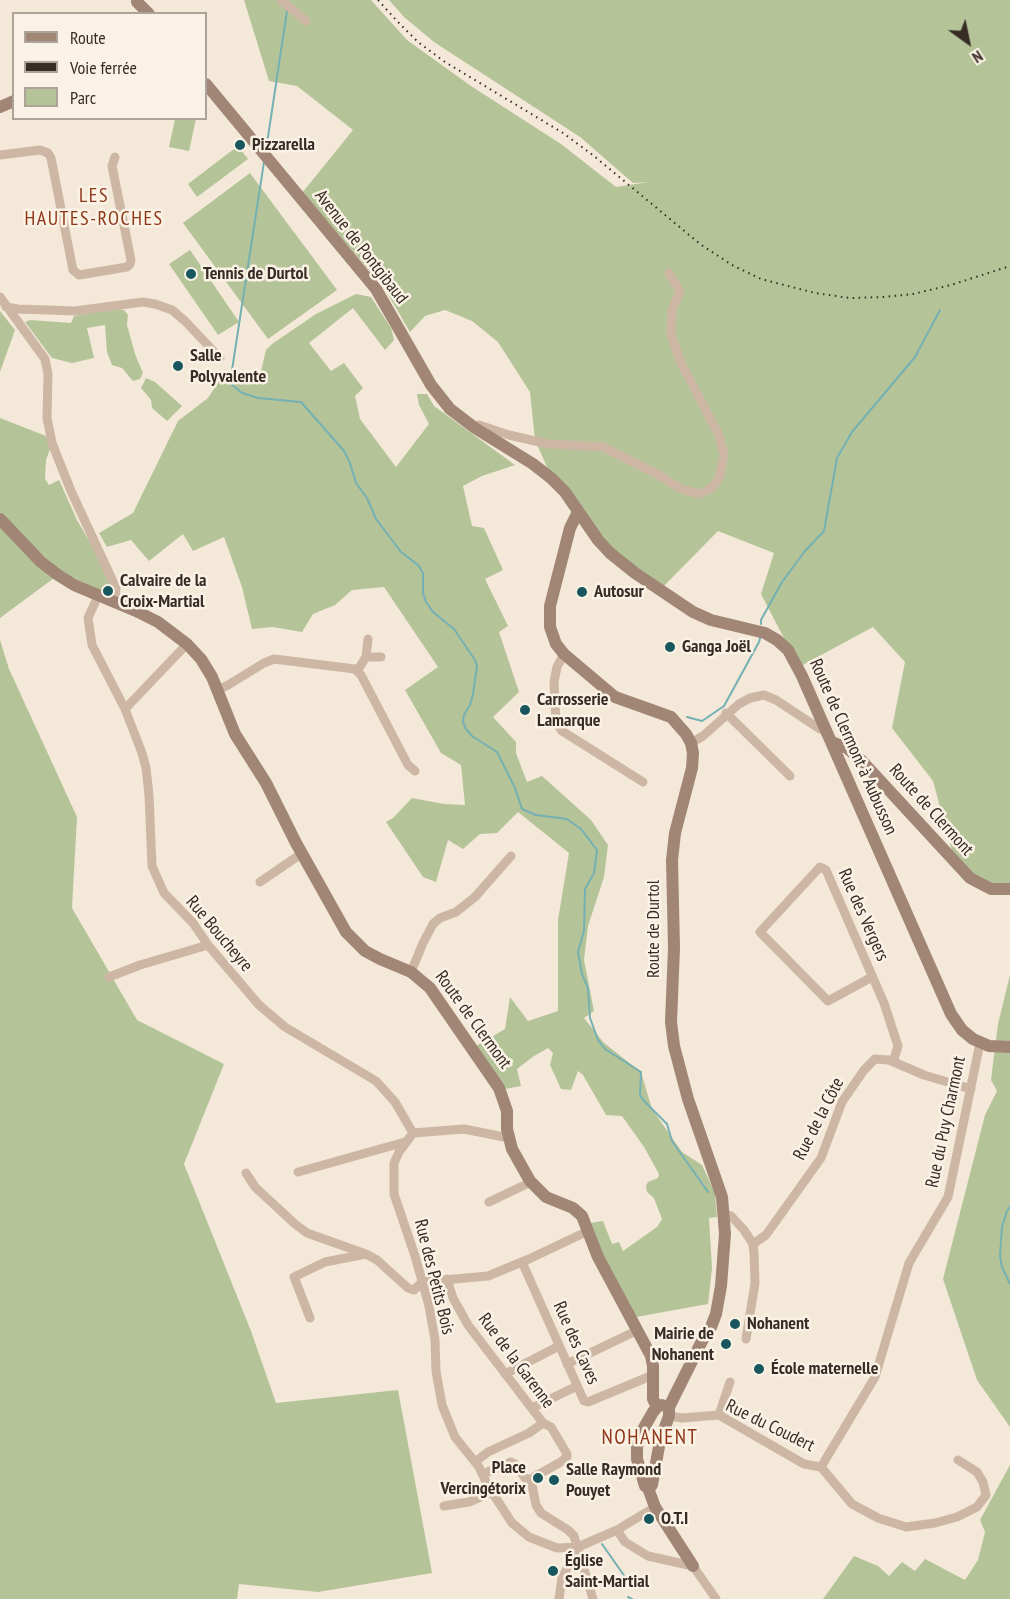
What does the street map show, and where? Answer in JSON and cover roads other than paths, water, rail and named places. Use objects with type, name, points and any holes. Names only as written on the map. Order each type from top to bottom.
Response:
[{"type":"street","points":[[281,0],[306,21]]},
{"type":"street","name":"Avenue de Pontgibaud","points":[[207,85],[376,290],[441,399],[475,428],[546,473],[568,497]]},
{"type":"street","points":[[0,155],[40,150],[48,153],[51,158],[73,270],[79,275],[127,267],[130,264],[112,166],[115,157]]},
{"type":"street","points":[[475,428],[478,425],[548,444],[603,447],[659,475],[679,488],[699,494],[710,489],[719,479],[724,455],[719,435],[681,363],[671,335],[672,310],[680,292],[669,273]]},
{"type":"street","points":[[0,297],[45,359],[48,374],[47,418],[52,443],[71,491],[116,588],[115,602]]},
{"type":"street","points":[[6,307],[75,311],[143,302],[155,304],[179,315],[219,358]]},
{"type":"street","name":"Route de Clermont à Aubusson","points":[[568,497],[594,535],[610,553],[677,602],[711,620],[763,632],[780,642],[797,664],[948,1009],[962,1030],[980,1043]]},
{"type":"street","points":[[578,512],[570,528],[549,616],[552,636],[564,654],[615,698],[671,717],[691,743],[703,736],[726,713],[750,698],[764,695],[776,700],[820,729],[825,729]]},
{"type":"street","name":"Route de Clermont","points":[[0,519],[41,562],[74,585],[158,622],[187,644],[207,667],[235,734],[278,804],[301,854],[352,940],[372,956],[422,979],[439,999],[495,1080],[503,1096],[507,1111],[509,1138],[516,1158],[531,1182],[546,1197],[577,1210],[582,1216],[598,1257],[651,1356],[653,1398],[665,1410]]},
{"type":"street","name":"Rue Boucheyre","points":[[98,596],[88,618],[92,645],[137,735],[146,768],[151,814],[150,857],[155,876],[169,900],[193,923],[250,996],[285,1027],[376,1081],[395,1102],[413,1133]]},
{"type":"street","points":[[357,671],[366,657],[368,639]]},
{"type":"street","points":[[125,709],[187,644]]},
{"type":"street","points":[[564,654],[557,666],[554,682],[556,722],[562,731],[643,782]]},
{"type":"street","points":[[366,657],[381,657]]},
{"type":"street","points":[[218,690],[274,659],[352,668],[357,671],[408,765],[414,771]]},
{"type":"street","points":[[726,713],[790,776]]},
{"type":"street","name":"Route de Clermont","points":[[832,742],[847,748],[862,761],[970,878],[991,889],[1010,889]]},
{"type":"street","name":"Route de Durtol","points":[[665,1410],[716,1314],[721,1286],[725,1215],[718,1180],[688,1100],[674,1046],[671,1022],[674,948],[672,860],[675,833],[692,768],[691,743]]},
{"type":"street","points":[[260,882],[301,854]]},
{"type":"street","points":[[411,972],[434,924],[440,918],[456,912],[475,897],[511,856]]},
{"type":"street","name":"Rue des Vergers","points":[[872,977],[828,1000],[760,932],[820,867],[824,867],[884,1003],[898,1046],[893,1062]]},
{"type":"street","points":[[109,977],[142,964],[208,945]]},
{"type":"street","points":[[980,1043],[1010,1047]]},
{"type":"street","name":"Rue du Puy Charmont","points":[[821,1467],[875,1377],[909,1263],[948,1197],[980,1043]]},
{"type":"street","name":"Rue de la Côte","points":[[753,1244],[766,1235],[821,1158],[842,1102],[864,1070],[875,1059],[893,1062]]},
{"type":"street","points":[[893,1062],[924,1075],[971,1089]]},
{"type":"street","points":[[413,1133],[464,1129],[509,1138]]},
{"type":"street","name":"Rue des Petits Bois","points":[[413,1133],[405,1142],[394,1163],[394,1194],[422,1282],[435,1340],[436,1371],[442,1405],[455,1437],[483,1474],[512,1523],[529,1537],[557,1548],[578,1547]]},
{"type":"street","points":[[298,1172],[405,1142]]},
{"type":"street","points":[[246,1173],[255,1187],[307,1233],[366,1254],[377,1260],[408,1288],[414,1290],[422,1282],[488,1276],[588,1231]]},
{"type":"street","points":[[489,1202],[531,1182]]},
{"type":"street","points":[[725,1215],[731,1216],[737,1222],[753,1244],[755,1283],[746,1339]]},
{"type":"street","points":[[310,1318],[294,1277],[324,1262],[366,1254]]},
{"type":"street","name":"Rue des Caves","points":[[522,1262],[584,1401],[588,1402],[653,1375]]},
{"type":"street","name":"Rue de la Garenne","points":[[447,1279],[453,1298],[468,1325],[543,1423],[529,1433],[488,1452],[475,1462]]},
{"type":"street","points":[[567,1364],[638,1330]]},
{"type":"street","points":[[505,1374],[559,1346]]},
{"type":"street","points":[[718,1415],[730,1382]]},
{"type":"street","points":[[532,1408],[577,1386]]},
{"type":"street","points":[[665,1410],[641,1433],[636,1453],[645,1486],[648,1488],[655,1507],[716,1599]]},
{"type":"street","points":[[648,1488],[652,1485],[665,1410]]},
{"type":"street","name":"Rue du Coudert","points":[[665,1410],[676,1418],[718,1415],[804,1464],[821,1467]]},
{"type":"street","points":[[483,1474],[511,1462],[525,1478],[531,1480],[567,1458],[555,1431],[543,1423]]},
{"type":"street","points":[[821,1467],[852,1504],[878,1518],[906,1527],[935,1524],[957,1517],[977,1507],[986,1496],[983,1482],[977,1472],[958,1460]]},
{"type":"street","points":[[531,1480],[537,1509],[574,1536],[593,1599]]},
{"type":"street","points":[[444,1506],[469,1503],[492,1492]]},
{"type":"street","points":[[559,1599],[562,1578],[578,1547],[617,1530],[655,1507]]},
{"type":"street","points":[[617,1530],[625,1542],[648,1556],[684,1566],[693,1566]]},
{"type":"waterway","points":[[266,150],[287,11]]},
{"type":"waterway","points":[[264,162],[230,383],[242,393],[258,398],[301,402],[344,451],[356,483],[367,498],[376,519],[401,552],[418,565],[423,573],[423,593],[426,602],[433,612],[454,629],[475,660],[477,666],[473,694],[463,722],[466,729],[472,736],[497,752],[515,788],[522,809],[536,815],[567,819],[581,829],[597,850],[594,873],[585,889],[584,931],[578,952],[582,974],[588,988],[590,1018],[598,1040],[605,1049],[641,1072],[640,1095],[667,1124],[672,1141],[708,1192]]},
{"type":"waterway","points":[[761,624],[782,582],[805,551],[824,531],[837,458],[852,432],[915,357],[940,310]]},
{"type":"waterway","points":[[687,717],[702,721],[724,706],[760,638]]},
{"type":"waterway","points":[[1010,1207],[1002,1227],[1000,1256],[1002,1267],[1010,1284]]},
{"type":"waterway","points":[[602,1544],[630,1584]]},
{"type":"waterway","points":[[628,1597],[632,1599]]},
{"type":"railway","points":[[378,0],[418,42],[445,62],[563,133],[700,244],[732,265],[761,279],[815,293],[850,298],[884,297],[913,294],[951,285],[1010,266]]},
{"type":"place","name":"Pizzarella","points":[[240,145]]},
{"type":"place","name":"Tennis de Durtol","points":[[191,274]]},
{"type":"place","name":"Salle Polyvalente","points":[[178,366]]},
{"type":"place","name":"Calvaire de la Croix-Martial","points":[[108,591]]},
{"type":"place","name":"Autosur","points":[[582,592]]},
{"type":"place","name":"Ganga Joël","points":[[670,647]]},
{"type":"place","name":"Carrosserie Lamarque","points":[[525,710]]},
{"type":"place","name":"Nohanent","points":[[735,1324]]},
{"type":"place","name":"Mairie de Nohanent","points":[[726,1344]]},
{"type":"place","name":"École maternelle","points":[[759,1369]]},
{"type":"place","name":"Place Vercingétorix","points":[[538,1478]]},
{"type":"place","name":"Salle Raymond Pouyet","points":[[554,1480]]},
{"type":"place","name":"O.T.I","points":[[649,1519]]},
{"type":"place","name":"Église Saint-Martial","points":[[553,1571]]},
{"type":"district","name":"LES HAUTES-ROCHES","points":[[94,208]]},
{"type":"district","name":"NOHANENT","points":[[650,1438]]}]
